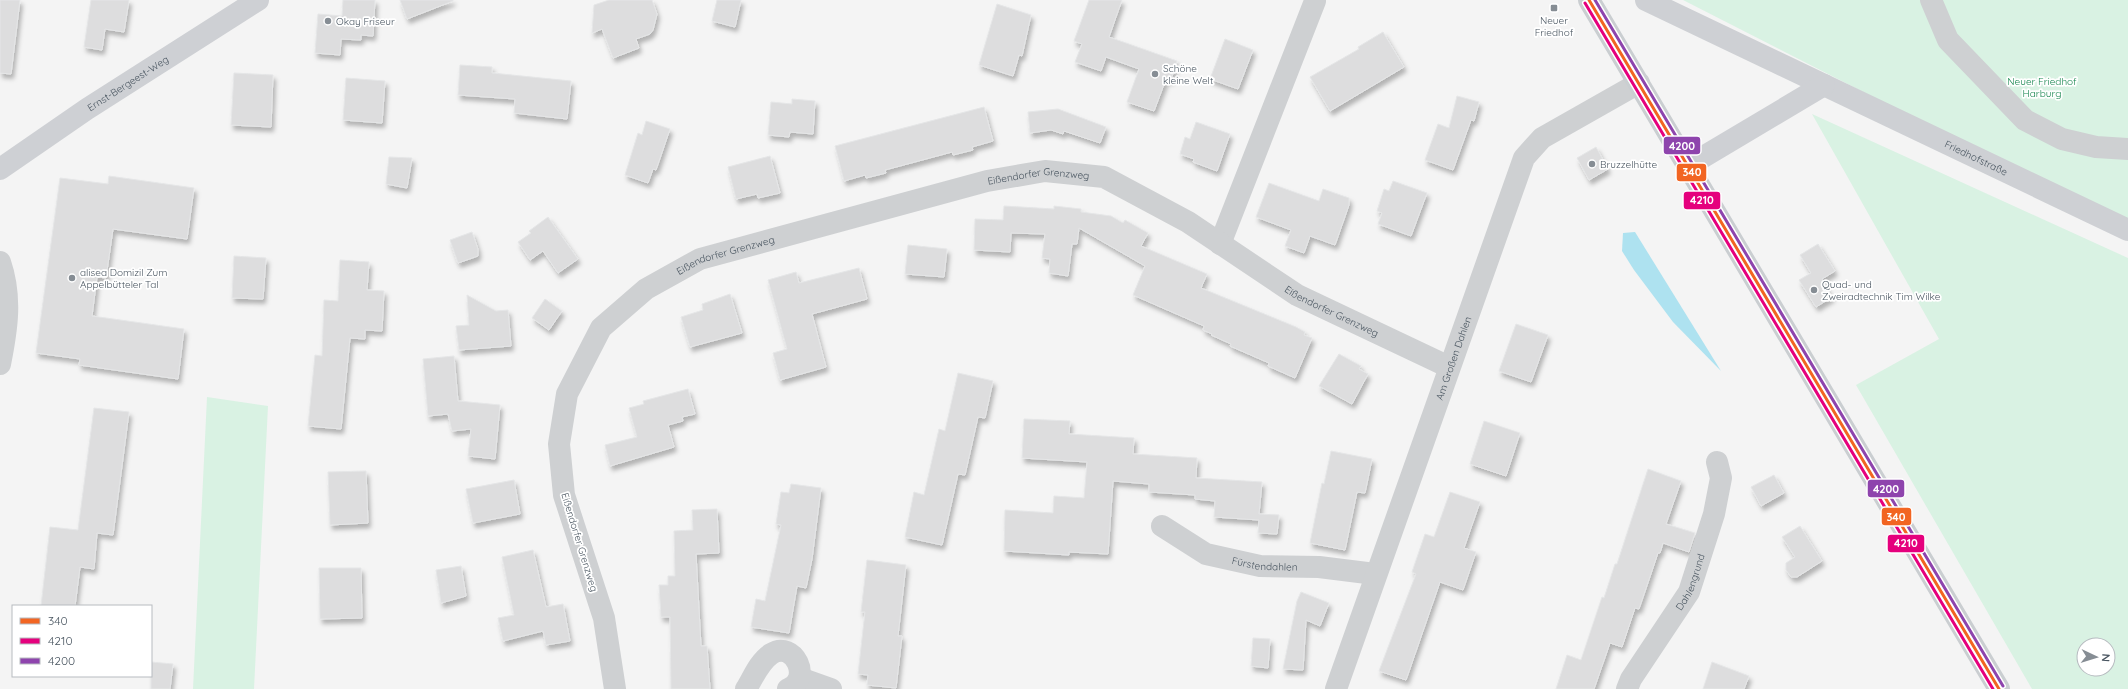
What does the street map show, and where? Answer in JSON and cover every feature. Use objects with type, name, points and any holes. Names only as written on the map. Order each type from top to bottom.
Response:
[{"type":"main road","points":[[1589,0],[1999,689]]},
{"type":"street","name":"Ernst-Bergeest-Weg","points":[[0,169],[87,109],[258,0]]},
{"type":"street","name":"Friedhofstraße","points":[[1646,0],[2128,230]]},
{"type":"street","points":[[1931,0],[1948,40],[2025,120],[2062,139],[2096,147],[2128,149]]},
{"type":"street","points":[[1220,244],[1315,1]]},
{"type":"street","name":"Am Großen Dahlen","points":[[1336,689],[1375,574],[1524,158],[1542,138],[1639,83]]},
{"type":"street","points":[[1688,166],[1824,85]]},
{"type":"street","name":"Eißendorfer Grenzweg","points":[[615,689],[604,618],[564,495],[559,444],[567,394],[601,328],[646,289],[700,259],[987,181],[1045,171],[1104,177],[1188,222],[1297,295],[1449,367]]},
{"type":"street","points":[[0,262],[6,280],[9,310],[0,364]]},
{"type":"street","name":"Dahlengrund","points":[[1626,689],[1631,679],[1689,592],[1714,514],[1721,478],[1717,462]]},
{"type":"street","name":"Fürstendahlen","points":[[1162,526],[1206,554],[1260,566],[1318,567],[1375,574]]},
{"type":"street","points":[[746,689],[763,661],[772,653],[784,651],[792,654],[797,660],[794,684],[830,689]]},
{"type":"green space","name":"Neuer Friedhof Harburg","points":[[1683,0],[2128,0],[2128,227]]},
{"type":"green space","points":[[1812,114],[2128,258],[2128,689],[2032,689],[1856,385],[1939,339]]},
{"type":"green space","points":[[207,397],[268,406],[254,689],[193,689]]},
{"type":"water","points":[[1635,232],[1721,371],[1673,322],[1634,270],[1622,251],[1623,233]]},
{"type":"building","points":[[0,0],[20,0],[11,74],[0,73]]},
{"type":"building","points":[[91,0],[129,0],[124,32],[105,29],[102,50],[84,47]]},
{"type":"building","points":[[343,0],[375,0],[373,36],[361,35],[361,40],[341,39],[340,55],[315,53],[318,14],[342,16]]},
{"type":"building","points":[[400,0],[453,0],[453,1],[407,19]]},
{"type":"building","points":[[609,0],[652,0],[657,14],[653,30],[650,34],[636,39],[639,48],[613,58],[602,29],[592,33],[594,5]]},
{"type":"building","points":[[717,0],[741,0],[735,27],[712,21]]},
{"type":"building","points":[[1089,0],[1122,0],[1109,37],[1177,61],[1171,80],[1166,79],[1154,111],[1127,102],[1139,69],[1106,57],[1101,71],[1075,62],[1082,44],[1074,41]]},
{"type":"building","points":[[997,4],[1031,15],[1022,56],[1019,55],[1013,76],[979,65]]},
{"type":"building","points":[[1383,32],[1404,67],[1330,111],[1310,77],[1359,49],[1358,47]]},
{"type":"building","points":[[1225,39],[1253,50],[1238,89],[1210,79]]},
{"type":"building","points":[[460,65],[492,67],[492,73],[571,81],[567,119],[514,113],[515,99],[458,95]]},
{"type":"building","points":[[234,73],[273,75],[271,127],[231,125]]},
{"type":"building","points":[[346,78],[385,81],[382,123],[343,120]]},
{"type":"building","points":[[1457,96],[1479,102],[1474,121],[1471,120],[1453,170],[1425,160],[1438,124],[1449,128]]},
{"type":"building","points":[[792,99],[815,101],[813,134],[790,132],[789,137],[768,135],[771,102],[792,104]]},
{"type":"building","points":[[984,107],[993,141],[972,147],[973,150],[953,155],[952,152],[885,170],[886,173],[866,178],[865,175],[844,181],[835,146]]},
{"type":"building","points":[[1058,109],[1106,127],[1100,143],[1064,131],[1063,134],[1051,130],[1030,133],[1028,112]]},
{"type":"building","points":[[646,121],[670,129],[656,170],[653,169],[648,183],[625,175],[638,133],[642,135]]},
{"type":"building","points":[[1196,122],[1230,134],[1217,171],[1193,162],[1194,159],[1180,154],[1185,137],[1190,139]]},
{"type":"building","name":"Bruzzelhütte","points":[[1596,147],[1608,169],[1589,180],[1577,158]]},
{"type":"building","points":[[770,156],[780,193],[758,198],[757,194],[736,199],[728,167]]},
{"type":"building","points":[[389,157],[412,158],[407,188],[386,184]]},
{"type":"building","name":"alisea Domizil Zum Appelbütteler Tal","points":[[109,176],[194,188],[187,239],[113,229],[106,278],[97,277],[92,316],[184,329],[178,379],[79,365],[80,359],[36,353],[60,178],[108,184]]},
{"type":"building","points":[[1393,181],[1427,193],[1411,236],[1378,224],[1382,213],[1377,211],[1384,189],[1389,191]]},
{"type":"building","points":[[1269,183],[1319,201],[1323,189],[1349,198],[1349,205],[1335,245],[1310,236],[1304,253],[1285,246],[1291,230],[1256,217]]},
{"type":"building","points":[[1004,206],[1054,209],[1054,206],[1081,209],[1081,212],[1111,216],[1123,223],[1125,220],[1148,233],[1141,246],[1207,274],[1201,288],[1296,327],[1305,332],[1304,335],[1312,338],[1295,378],[1268,366],[1269,363],[1230,346],[1231,344],[1203,330],[1204,326],[1133,295],[1145,266],[1079,228],[1077,244],[1072,244],[1068,276],[1049,273],[1050,259],[1042,258],[1045,234],[1011,233],[1010,252],[974,250],[975,219],[1003,220]]},
{"type":"building","points":[[548,217],[578,259],[558,273],[543,251],[530,260],[518,242],[531,233],[529,231]]},
{"type":"building","points":[[472,232],[478,249],[478,256],[458,263],[450,240]]},
{"type":"building","points":[[1818,244],[1835,271],[1822,279],[1832,297],[1816,307],[1799,280],[1811,273],[1800,255]]},
{"type":"building","points":[[908,245],[947,249],[944,277],[905,274]]},
{"type":"building","points":[[234,256],[266,258],[263,299],[232,298]]},
{"type":"building","points":[[340,260],[369,262],[367,290],[384,291],[382,331],[365,330],[365,339],[350,338],[341,429],[308,426],[315,355],[322,356],[324,300],[338,301]]},
{"type":"building","points":[[859,268],[867,299],[812,314],[826,367],[780,380],[773,353],[787,349],[768,280],[796,272],[799,283]]},
{"type":"building","points":[[730,294],[742,333],[690,347],[681,317],[703,310],[702,304]]},
{"type":"building","points":[[467,295],[496,311],[508,310],[511,346],[459,350],[456,326],[469,325]]},
{"type":"building","points":[[545,299],[562,311],[549,330],[532,318]]},
{"type":"building","points":[[1516,324],[1548,335],[1531,382],[1499,371]]},
{"type":"building","points":[[1339,354],[1361,366],[1359,369],[1368,374],[1352,404],[1319,386]]},
{"type":"building","points":[[454,356],[458,401],[500,405],[495,459],[468,456],[471,429],[452,431],[448,414],[428,416],[423,359]]},
{"type":"building","points":[[958,373],[993,381],[985,418],[978,417],[965,475],[958,474],[942,545],[905,537],[914,492],[924,495],[939,429],[945,431]]},
{"type":"building","points":[[688,389],[695,414],[682,417],[683,421],[668,425],[674,447],[610,466],[605,445],[637,437],[629,408],[644,404],[643,401]]},
{"type":"building","points":[[94,408],[129,412],[113,535],[97,533],[94,569],[80,567],[75,605],[41,605],[50,527],[78,530]]},
{"type":"building","points":[[1024,419],[1070,421],[1069,434],[1134,438],[1133,454],[1197,458],[1196,478],[1262,482],[1259,514],[1279,515],[1277,534],[1258,533],[1259,520],[1214,517],[1215,501],[1195,499],[1195,495],[1149,492],[1149,484],[1113,481],[1108,554],[1069,552],[1069,555],[1004,551],[1005,510],[1053,513],[1054,496],[1084,498],[1087,462],[1022,458]]},
{"type":"building","points":[[1484,421],[1520,433],[1506,476],[1470,464]]},
{"type":"building","points":[[1331,451],[1372,459],[1365,493],[1357,492],[1345,550],[1310,543],[1322,483],[1324,484]]},
{"type":"building","points":[[1648,469],[1681,481],[1666,524],[1695,533],[1689,552],[1663,543],[1660,553],[1658,553],[1639,609],[1635,608],[1622,647],[1610,643],[1594,689],[1556,689],[1567,655],[1581,660],[1602,597],[1604,598],[1615,564],[1617,564]]},
{"type":"building","points":[[366,471],[368,523],[330,525],[328,472]]},
{"type":"building","points":[[1774,475],[1784,493],[1761,506],[1751,487]]},
{"type":"building","points":[[514,480],[520,514],[473,523],[466,489]]},
{"type":"building","points":[[791,484],[821,488],[812,559],[806,588],[797,586],[789,633],[751,627],[756,599],[765,601],[781,525],[776,524],[781,492],[789,493]]},
{"type":"building","points":[[1450,492],[1480,502],[1464,548],[1476,552],[1463,590],[1440,582],[1406,680],[1379,671],[1416,574],[1412,572],[1425,534],[1434,537]]},
{"type":"building","points":[[717,509],[719,553],[696,554],[701,646],[707,646],[710,689],[671,689],[670,617],[661,617],[659,585],[668,585],[668,576],[675,576],[674,531],[693,530],[692,510]]},
{"type":"building","points":[[1800,526],[1822,561],[1797,577],[1791,577],[1786,570],[1786,563],[1795,557],[1782,537]]},
{"type":"building","points":[[533,550],[546,607],[563,604],[570,641],[546,645],[543,631],[503,641],[498,618],[514,615],[502,557]]},
{"type":"building","points":[[867,560],[906,565],[898,636],[902,636],[896,688],[867,685],[868,675],[858,674],[865,612],[861,612]]},
{"type":"building","points":[[461,566],[466,596],[441,603],[436,570]]},
{"type":"building","points":[[319,568],[361,568],[362,618],[320,619]]},
{"type":"building","points":[[1301,592],[1329,603],[1320,626],[1306,620],[1303,670],[1283,669],[1297,601]]},
{"type":"building","points":[[1253,638],[1270,639],[1268,668],[1251,666]]},
{"type":"building","points":[[152,662],[173,664],[170,689],[151,689]]},
{"type":"building","points":[[1712,662],[1749,676],[1744,689],[1703,689]]},
{"type":"transit line","name":"340","points":[[1589,0],[1999,689]]},
{"type":"transit line","name":"4200","points":[[1595,0],[2003,686]]},
{"type":"transit line","name":"4210","points":[[1585,3],[1993,689]]},
{"type":"place","name":"Neuer Friedhof","points":[[1554,8]]},
{"type":"place","name":"Okay Friseur","points":[[328,21]]},
{"type":"place","name":"Schöne kleine Welt","points":[[1155,74]]},
{"type":"place","name":"Bruzzelhütte","points":[[1592,164]]},
{"type":"place","name":"alisea Domizil Zum Appelbütteler Tal","points":[[72,278]]},
{"type":"place","name":"Quad- und Zweiradtechnik Tim Wilke","points":[[1814,290]]}]
